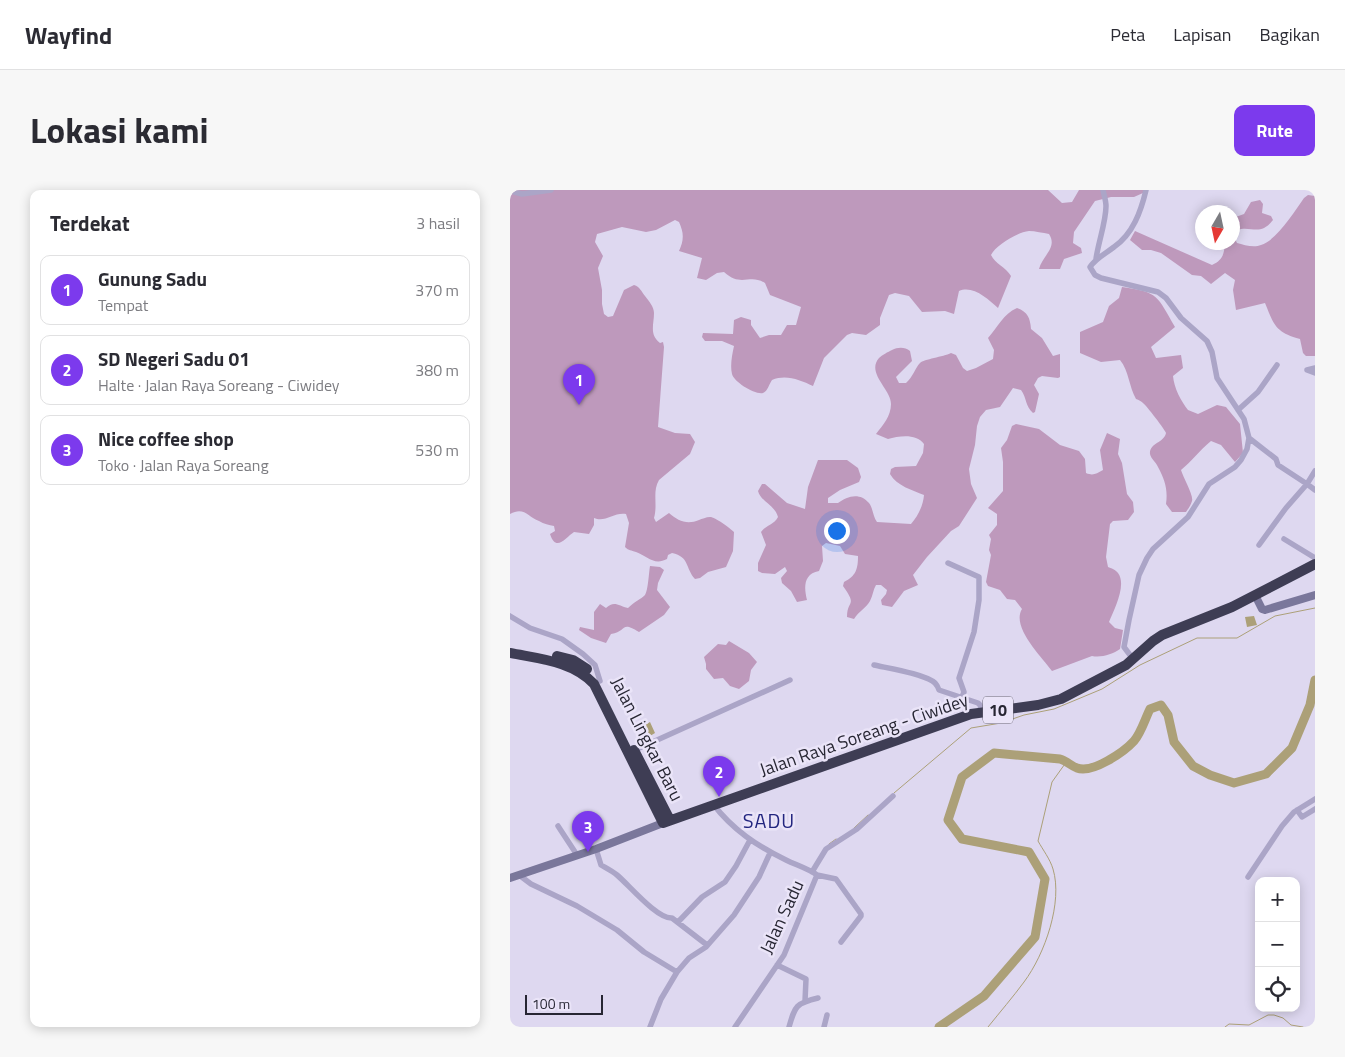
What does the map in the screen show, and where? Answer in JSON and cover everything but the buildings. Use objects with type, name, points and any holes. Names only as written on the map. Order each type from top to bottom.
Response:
[{"type":"highway","name":"Jalan Raya Soreang - Ciwidey","points":[[666,821],[957,718],[971,714],[1038,705],[1061,699],[1109,675],[1133,659],[1162,635],[1225,610],[1315,564]]},
{"type":"highway","name":"Jalan Lingkar Baru","points":[[510,646],[573,660],[588,670],[600,682],[635,750],[666,821]]},
{"type":"highway","name":"Jalan Lingkar Baru","points":[[510,653],[567,665],[585,675],[594,684],[666,821]]},
{"type":"main road","points":[[1255,595],[1262,609],[1265,610],[1315,595]]},
{"type":"main road","points":[[510,878],[596,849],[666,821]]},
{"type":"street","points":[[510,191],[522,194],[551,190]]},
{"type":"street","points":[[1096,259],[1106,206],[1103,190]]},
{"type":"street","points":[[1133,659],[1124,647],[1142,568],[1153,548],[1188,517],[1209,484],[1235,467],[1241,460],[1247,449],[1248,438],[1248,428],[1244,419],[1217,378],[1212,352],[1207,342],[1181,318],[1166,298],[1158,292],[1101,278],[1095,275],[1090,267],[1096,259],[1116,246],[1131,228],[1141,211],[1146,190]]},
{"type":"street","points":[[1238,410],[1258,392],[1277,365]]},
{"type":"street","points":[[1315,368],[1307,370],[1315,373]]},
{"type":"street","points":[[1248,438],[1276,459],[1278,465],[1315,490]]},
{"type":"street","points":[[1259,544],[1307,484],[1315,471]]},
{"type":"street","points":[[1284,539],[1315,558]]},
{"type":"street","points":[[948,564],[979,577],[979,600],[974,632],[959,678],[964,692],[962,698]]},
{"type":"street","points":[[510,616],[530,628],[562,640],[583,654],[595,665],[600,682]]},
{"type":"street","points":[[874,665],[911,673],[935,683],[939,690],[978,703],[982,713]]},
{"type":"street","points":[[635,750],[790,680]]},
{"type":"street","points":[[841,942],[861,914],[836,879],[815,874],[826,849],[857,829],[894,796]]},
{"type":"street","points":[[1248,877],[1277,832],[1297,810],[1315,799]]},
{"type":"street","name":"Jalan Sadu","points":[[713,804],[724,819],[750,840],[770,853],[815,874],[784,955],[735,1027]]},
{"type":"street","points":[[1297,810],[1302,817],[1315,809]]},
{"type":"street","points":[[558,826],[577,854]]},
{"type":"street","points":[[678,922],[702,897],[725,882],[750,840]]},
{"type":"street","points":[[596,849],[601,864],[617,875],[662,915],[672,918],[707,945]]},
{"type":"street","points":[[650,1027],[661,1000],[677,972],[688,958],[707,945],[734,916],[759,877],[770,853]]},
{"type":"street","points":[[520,874],[531,884],[577,906],[617,930],[644,952],[677,972]]},
{"type":"street","points":[[777,964],[806,979],[805,1001]]},
{"type":"street","points":[[789,1027],[796,1007],[805,1001],[818,998]]},
{"type":"street","points":[[824,1027],[827,1014]]},
{"type":"shaded area","points":[[510,190],[1048,190],[1062,203],[1072,202],[1079,190],[1144,190],[1143,193],[1134,197],[1111,197],[1095,201],[1074,232],[1073,243],[1081,248],[1082,253],[1064,259],[1060,269],[1039,269],[1051,248],[1052,244],[1049,234],[1031,231],[1024,232],[1002,243],[991,255],[1011,276],[998,308],[980,294],[970,290],[959,291],[954,314],[945,311],[922,312],[909,296],[895,293],[889,295],[880,318],[880,325],[866,335],[852,333],[847,335],[824,358],[813,386],[793,378],[777,378],[772,380],[763,393],[750,390],[732,374],[731,364],[734,346],[722,341],[705,341],[702,337],[703,333],[733,334],[734,320],[741,317],[751,320],[751,325],[760,338],[769,335],[781,335],[787,325],[796,325],[801,307],[770,295],[765,283],[759,280],[736,279],[724,272],[717,273],[706,280],[697,278],[702,258],[679,251],[683,240],[683,233],[679,222],[675,220],[656,230],[646,232],[622,227],[597,234],[595,242],[603,256],[598,268],[604,314],[608,317],[613,316],[624,290],[634,285],[639,288],[650,302],[654,311],[653,333],[660,343],[663,342],[664,347],[658,427],[675,433],[690,434],[695,442],[690,454],[659,480],[656,489],[654,518],[656,522],[669,513],[679,520],[687,522],[712,517],[734,532],[733,551],[726,567],[708,572],[695,579],[685,560],[678,555],[672,553],[668,555],[667,559],[654,561],[625,547],[629,523],[626,514],[617,514],[602,519],[594,518],[594,525],[589,534],[574,532],[558,543],[552,540],[550,534],[555,531],[554,526],[543,523],[519,511],[510,514]]},
{"type":"shaded area","points":[[1308,195],[1315,196],[1315,356],[1306,356],[1303,353],[1300,339],[1285,334],[1276,327],[1265,303],[1236,310],[1233,290],[1235,280],[1225,273],[1211,284],[1201,276],[1192,275],[1161,253],[1142,250],[1130,240],[1135,231],[1212,265],[1219,261],[1224,250],[1240,250],[1240,244],[1249,246],[1261,245],[1273,238],[1285,225]]},
{"type":"shaded area","points":[[1260,200],[1263,204],[1262,213],[1271,216],[1273,220],[1264,228],[1240,229],[1240,215],[1244,214],[1251,202]]},
{"type":"shaded area","points":[[1122,287],[1143,291],[1156,297],[1175,327],[1151,347],[1156,358],[1181,355],[1183,368],[1173,376],[1178,394],[1188,410],[1198,414],[1217,405],[1226,407],[1240,424],[1243,453],[1235,462],[1221,445],[1211,441],[1181,470],[1192,499],[1186,512],[1172,512],[1166,504],[1167,494],[1164,481],[1151,457],[1150,450],[1163,439],[1166,433],[1145,405],[1136,399],[1123,364],[1120,360],[1101,362],[1080,353],[1080,332],[1103,322],[1109,306],[1119,298]]},
{"type":"shaded area","points":[[1017,308],[1026,314],[1031,329],[1042,338],[1053,356],[1060,354],[1060,377],[1042,376],[1038,378],[1034,385],[1039,394],[1035,412],[1033,413],[1021,390],[1013,388],[1000,407],[986,410],[980,417],[969,469],[971,484],[977,498],[959,526],[951,531],[913,575],[918,585],[904,591],[892,607],[882,605],[881,600],[887,590],[881,585],[876,585],[867,606],[854,619],[847,617],[851,600],[843,586],[844,582],[856,572],[858,556],[845,554],[840,546],[826,543],[822,546],[823,561],[819,571],[807,578],[805,591],[807,600],[797,602],[791,591],[782,583],[781,578],[787,571],[785,567],[775,574],[758,571],[758,563],[766,545],[761,532],[778,517],[774,509],[762,498],[758,491],[762,484],[765,484],[787,503],[805,509],[808,487],[818,460],[847,460],[858,468],[861,477],[859,482],[840,490],[828,498],[828,503],[838,503],[845,498],[854,496],[862,497],[869,503],[877,522],[911,524],[920,511],[924,495],[901,485],[890,474],[891,469],[895,467],[916,466],[923,453],[924,444],[917,438],[902,436],[888,439],[876,434],[888,416],[891,404],[890,398],[877,375],[876,364],[880,357],[894,349],[904,348],[910,351],[912,361],[896,377],[899,383],[906,383],[922,362],[951,353],[956,355],[963,368],[967,371],[976,368],[993,359],[994,350],[988,338],[1004,317]]},
{"type":"shaded area","points":[[1016,424],[1039,429],[1060,445],[1079,451],[1085,459],[1086,473],[1091,474],[1103,470],[1100,450],[1107,433],[1120,439],[1118,454],[1122,463],[1127,494],[1133,502],[1134,512],[1128,520],[1113,521],[1110,524],[1106,557],[1108,567],[1118,573],[1121,584],[1119,598],[1109,622],[1115,628],[1123,630],[1120,649],[1107,655],[1092,656],[1052,671],[1024,633],[1020,616],[1022,609],[1015,600],[1007,599],[1000,590],[988,586],[986,582],[991,555],[989,550],[991,539],[989,535],[997,525],[997,514],[988,508],[1003,491],[1001,448],[1007,440],[1012,426]]},
{"type":"shaded area","points":[[650,566],[660,567],[664,570],[657,590],[670,607],[664,615],[639,632],[626,627],[611,634],[606,643],[591,638],[579,630],[580,627],[594,630],[594,612],[600,604],[606,608],[612,604],[617,604],[628,608],[645,595]]},
{"type":"shaded area","points":[[1254,616],[1257,625],[1247,627],[1245,617]]},
{"type":"shaded area","points":[[729,641],[749,653],[757,662],[751,670],[749,681],[739,689],[730,686],[723,678],[714,679],[706,669],[704,657],[718,644],[726,645]]},
{"type":"shaded area","points":[[650,722],[655,733],[645,739],[640,728]]},
{"type":"waterway","points":[[894,793],[971,728],[1001,723],[1024,715],[1054,709],[1102,689],[1140,665],[1197,638],[1237,638],[1275,616],[1315,608]]},
{"type":"waterway","points":[[939,1027],[984,996],[1035,937],[1045,879],[1029,852],[962,839],[948,820],[962,777],[994,753],[1060,759],[1077,768],[1091,768],[1116,756],[1129,746],[1139,734],[1150,709],[1161,705],[1168,715],[1174,742],[1193,766],[1210,775],[1234,783],[1266,774],[1292,748],[1310,705],[1315,680]]},
{"type":"waterway","points":[[988,1027],[1032,970],[1045,943],[1050,927],[1056,897],[1055,882],[1052,865],[1038,841],[1052,782],[1067,761]]},
{"type":"waterway","points":[[854,828],[868,815]]},
{"type":"waterway","points":[[829,844],[836,839]]},
{"type":"waterway","points":[[1225,1027],[1229,1024],[1249,1025],[1268,1015],[1283,1018],[1291,1025],[1303,1027]]},
{"type":"place","name":"Gunung Sadu","points":[[579,405]]},
{"type":"place","name":"SD Negeri Sadu 01","points":[[719,797]]},
{"type":"place","name":"Nice coffee shop","points":[[588,852]]},
{"type":"district","name":"SADU","points":[[769,821]]}]
